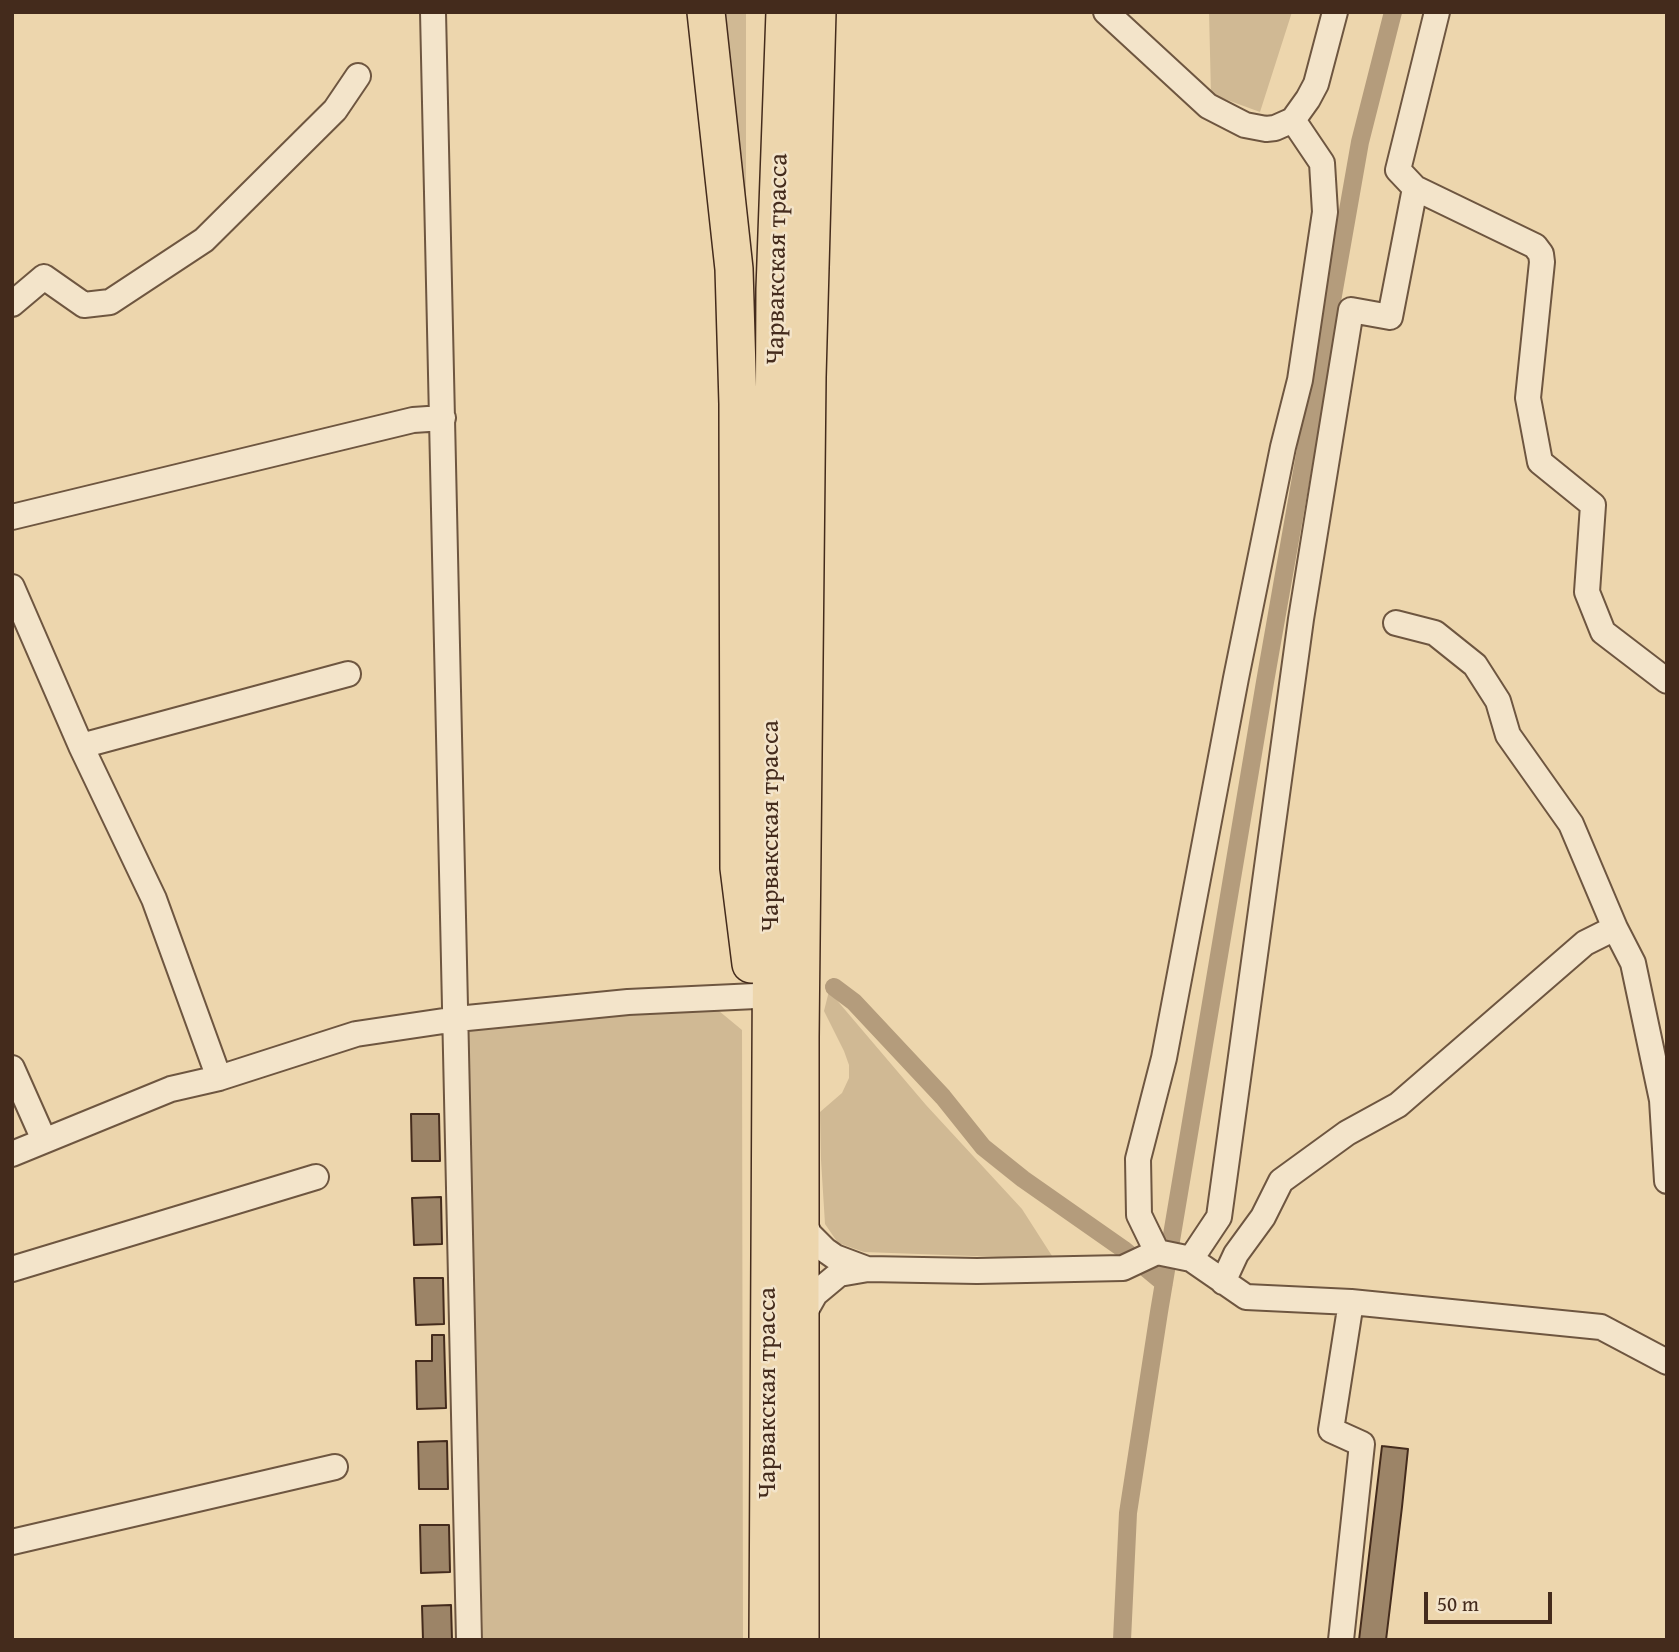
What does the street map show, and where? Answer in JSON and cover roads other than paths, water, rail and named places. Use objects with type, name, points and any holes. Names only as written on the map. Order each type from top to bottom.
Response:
[{"type":"highway","points":[[706,12],[734,269],[738,404],[739,868],[756,996],[770,1058]]},
{"type":"highway","points":[[766,12],[775,289]]},
{"type":"highway","name":"Чарвакская трасса","points":[[768,1640],[775,289],[785,12]]},
{"type":"highway","name":"Чарвакская трасса","points":[[800,1640],[800,1037],[807,377],[817,12]]},
{"type":"street","points":[[433,12],[469,1640]]},
{"type":"street","points":[[1106,12],[1193,93],[1225,116],[1245,125],[1266,129],[1275,128],[1298,115],[1316,84],[1335,12]]},
{"type":"street","points":[[1437,12],[1398,170],[1415,188],[1535,246],[1541,254],[1528,398],[1540,463],[1593,505],[1587,592],[1603,632],[1667,681]]},
{"type":"street","points":[[12,304],[44,276],[84,305],[110,302],[204,240],[335,110],[358,76]]},
{"type":"street","points":[[1157,1252],[1139,1215],[1138,1159],[1164,1058],[1236,678],[1283,447],[1300,380],[1325,212],[1322,163],[1293,120]]},
{"type":"street","points":[[1191,1259],[1219,1217],[1301,619],[1351,310],[1390,317],[1415,188]]},
{"type":"street","points":[[12,517],[413,420],[443,418]]},
{"type":"street","points":[[12,587],[81,746],[154,899],[219,1078]]},
{"type":"street","points":[[1396,623],[1435,634],[1475,665],[1498,701],[1507,735],[1570,824],[1633,963],[1664,1098],[1667,1181]]},
{"type":"street","points":[[81,746],[348,674]]},
{"type":"street","points":[[1223,1282],[1236,1254],[1263,1216],[1281,1181],[1347,1133],[1398,1105],[1585,943],[1615,928]]},
{"type":"street","points":[[12,1154],[171,1089],[219,1078],[356,1034],[457,1019],[628,1002],[756,996]]},
{"type":"street","points":[[12,1068],[44,1140]]},
{"type":"street","points":[[12,1269],[316,1177]]},
{"type":"street","points":[[801,1217],[810,1235],[825,1250],[835,1257],[868,1269]]},
{"type":"street","points":[[800,1326],[803,1313],[822,1286],[839,1273],[868,1269],[977,1271],[1123,1268],[1157,1252],[1191,1259],[1246,1297],[1351,1302],[1601,1327],[1667,1362]]},
{"type":"street","points":[[1341,1640],[1362,1444],[1331,1430],[1351,1302]]},
{"type":"street","points":[[12,1542],[335,1467]]},
{"type":"waterway","points":[[1122,1640],[1128,1513],[1159,1312],[1265,682],[1360,142],[1393,12]]},
{"type":"waterway","points":[[834,987],[854,1002],[943,1097],[983,1147],[1023,1179],[1123,1249],[1164,1283]]}]
